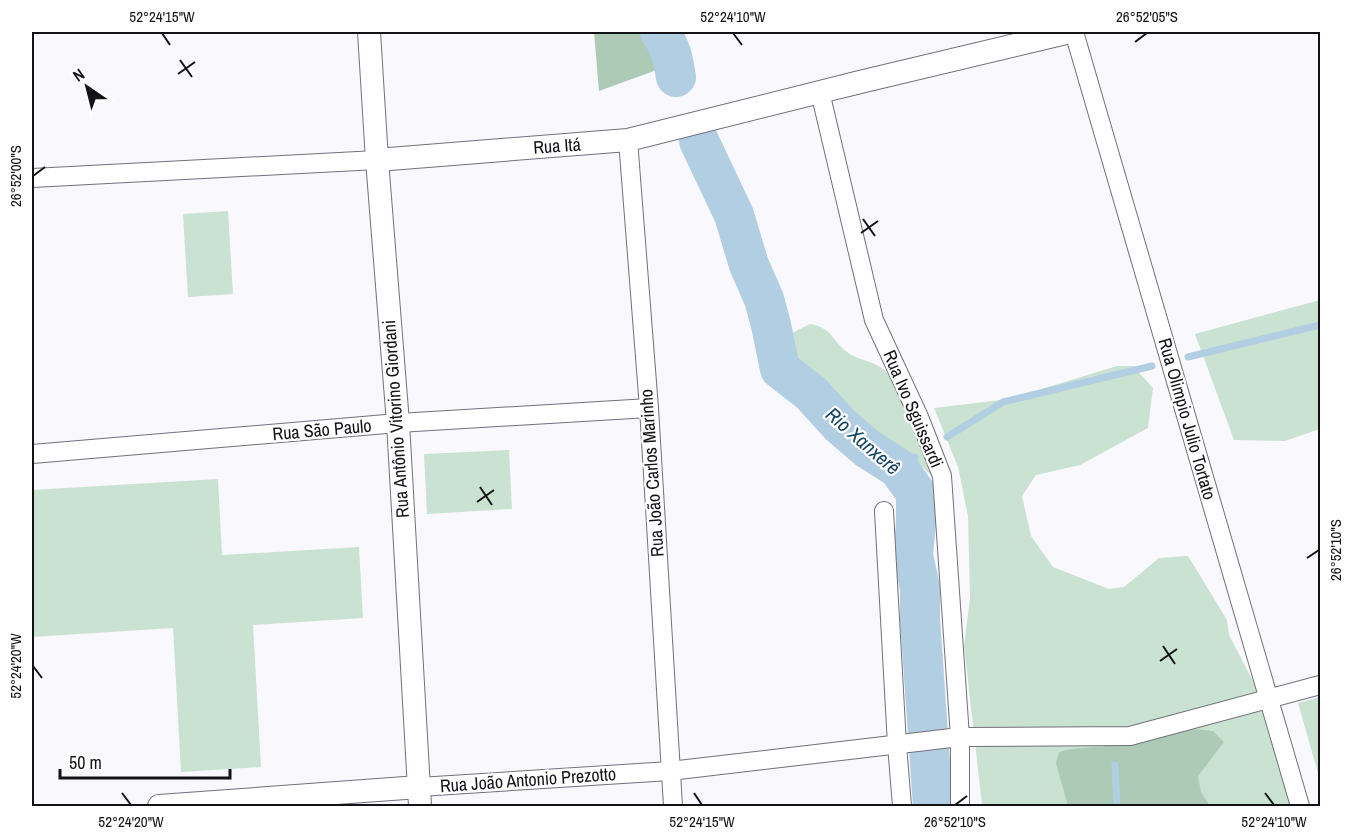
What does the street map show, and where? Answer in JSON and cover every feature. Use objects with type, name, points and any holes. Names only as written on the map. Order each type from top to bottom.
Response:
[{"type":"street","name":"Rua Antônio Vitorino Giordani","points":[[369,32],[398,423],[419,797]]},
{"type":"street","name":"Rua Itá","points":[[32,178],[377,160],[628,140],[1072,32]]},
{"type":"street","name":"Rua Olimpio Julio Tortato","points":[[1072,32],[1300,807]]},
{"type":"street","name":"Rua Ivo Sguissardi","points":[[820,92],[874,320],[919,417],[942,476],[960,737],[960,807]]},
{"type":"street","name":"Rua João Carlos Marinho","points":[[628,140],[649,408],[673,807]]},
{"type":"street","name":"Rua São Paulo","points":[[32,454],[398,423],[649,408]]},
{"type":"street","points":[[884,511],[905,744],[902,807]]},
{"type":"street","name":"Rua João Antonio Prezotto","points":[[159,807],[419,797],[670,771],[960,737],[1130,736],[1320,685]]},
{"type":"green space","points":[[594,32],[678,32],[687,59],[599,91]]},
{"type":"green space","points":[[228,211],[233,294],[188,297],[183,214]]},
{"type":"green space","points":[[1320,300],[1320,429],[1285,441],[1234,440],[1195,334]]},
{"type":"green space","points":[[810,324],[828,331],[842,348],[852,355],[878,366],[889,374],[936,469],[932,476],[908,454],[855,422],[804,382],[786,357],[788,335]]},
{"type":"green space","points":[[1117,366],[1133,366],[1153,388],[1148,428],[1080,465],[1036,475],[1022,496],[1031,536],[1053,567],[1109,589],[1124,587],[1159,558],[1188,556],[1227,620],[1229,635],[1255,685],[1290,806],[982,805],[964,646],[970,598],[968,516],[958,467],[934,408],[1009,399]]},
{"type":"green space","points":[[509,450],[512,509],[427,514],[424,454]]},
{"type":"green space","points":[[218,479],[222,555],[359,547],[363,618],[253,625],[261,767],[181,772],[173,628],[32,637],[32,490]]},
{"type":"green space","points":[[1320,697],[1320,780],[1298,703]]},
{"type":"green space","points":[[1196,729],[1213,731],[1224,742],[1198,776],[1201,792],[1210,806],[1068,806],[1056,763],[1059,752],[1107,746]]},
{"type":"waterway","name":"Rio Xanxerê","points":[[660,32],[671,53],[676,77]]},
{"type":"waterway","name":"Rio Xanxerê","points":[[699,141],[734,215],[749,265],[764,299],[780,369],[811,393],[840,425],[868,449],[898,468],[916,493],[913,555],[920,588],[920,619],[933,806]]},
{"type":"waterway","points":[[1188,357],[1320,325]]},
{"type":"waterway","points":[[947,437],[1003,402],[1152,366]]},
{"type":"waterway","points":[[898,468],[915,457]]},
{"type":"waterway","points":[[1115,765],[1117,806]]}]
